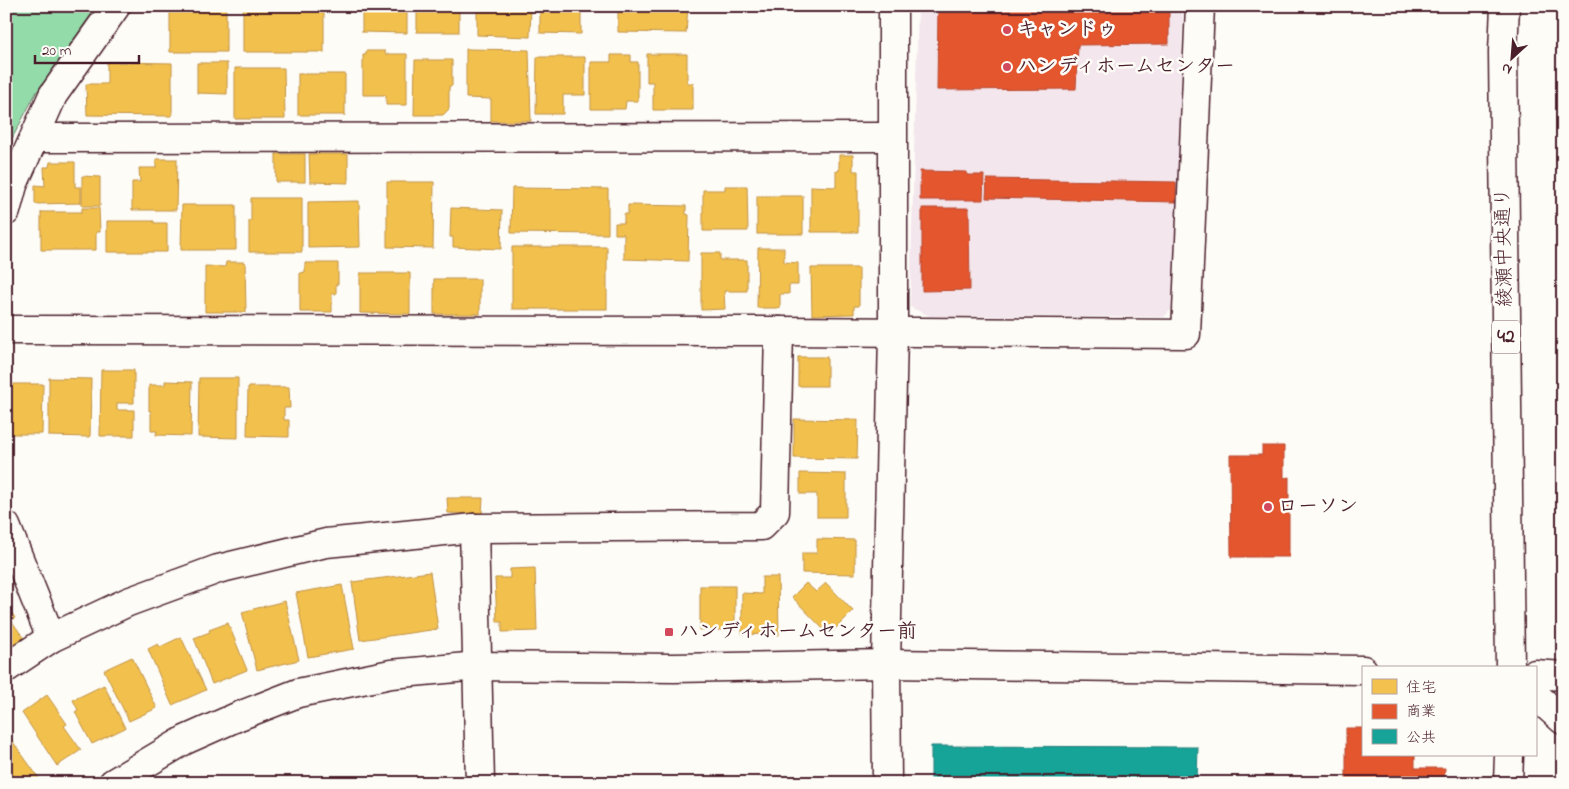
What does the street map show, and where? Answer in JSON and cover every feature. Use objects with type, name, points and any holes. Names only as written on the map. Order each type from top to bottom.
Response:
[{"type":"street","points":[[6,211],[13,185],[53,95],[116,6]]},
{"type":"street","points":[[886,783],[886,664],[893,333],[893,6]]},
{"type":"street","points":[[6,330],[779,331],[1186,334],[1200,6]]},
{"type":"street","name":"綾瀬中央通り","points":[[1505,6],[1503,62],[1510,666]]},
{"type":"street","points":[[35,138],[892,137]]},
{"type":"street","points":[[6,668],[51,638],[128,602],[218,569],[326,543],[474,528],[761,526],[775,512],[779,331]]},
{"type":"street","points":[[6,526],[51,638]]},
{"type":"street","points":[[474,528],[480,783]]},
{"type":"street","points":[[113,783],[184,740],[298,693],[391,674],[478,666],[674,668],[886,664],[1362,670]]},
{"type":"street","points":[[1536,674],[1563,676]]},
{"type":"street","points":[[1536,696],[1563,720]]},
{"type":"street","points":[[1508,756],[1508,783]]},
{"type":"shaded area","points":[[918,6],[1183,6],[1174,306],[1164,317],[930,316],[910,307]]},
{"type":"green space","points":[[6,6],[97,6],[36,93],[6,150]]},
{"type":"building: 住宅","points":[[203,6],[226,6],[226,52],[170,52],[170,9],[203,9]]},
{"type":"building: 住宅","points":[[243,6],[324,6],[324,52],[243,52]]},
{"type":"building: 住宅","points":[[362,6],[407,6],[407,33],[362,32]]},
{"type":"building: 住宅","points":[[417,6],[459,6],[459,32],[417,32]]},
{"type":"building: 住宅","points":[[477,6],[531,6],[530,37],[477,35]]},
{"type":"building: 住宅","points":[[540,6],[581,6],[581,34],[540,33]]},
{"type":"building: 住宅","points":[[618,6],[688,6],[686,33],[618,32]]},
{"type":"building: 住宅","points":[[466,49],[529,50],[531,121],[491,121],[491,99],[466,98]]},
{"type":"building: 住宅","points":[[366,51],[385,51],[385,54],[407,54],[407,105],[386,105],[386,95],[363,95],[363,55],[366,55]]},
{"type":"building: 住宅","points":[[647,54],[687,54],[687,83],[693,83],[693,110],[653,110],[653,82],[647,82]]},
{"type":"building: 住宅","points":[[611,55],[631,55],[631,62],[638,62],[638,101],[626,101],[625,109],[591,109],[591,62],[611,62]]},
{"type":"building: 住宅","points":[[537,57],[585,57],[585,95],[563,95],[563,114],[536,114]]},
{"type":"building: 住宅","points":[[415,60],[452,60],[452,86],[449,86],[449,109],[443,115],[414,115]]},
{"type":"building: 住宅","points":[[107,62],[172,63],[172,116],[87,115],[86,84],[107,84]]},
{"type":"building: 住宅","points":[[197,63],[227,63],[227,94],[197,93]]},
{"type":"building: 住宅","points":[[235,68],[284,68],[285,119],[235,119]]},
{"type":"building: 住宅","points":[[298,74],[345,74],[345,115],[298,115]]},
{"type":"building: 住宅","points":[[276,154],[305,154],[305,182],[276,182]]},
{"type":"building: 住宅","points":[[309,154],[348,154],[348,183],[310,182]]},
{"type":"building: 住宅","points":[[839,155],[853,155],[853,171],[858,171],[858,232],[811,232],[811,186],[836,187]]},
{"type":"building: 住宅","points":[[156,159],[177,159],[176,210],[132,210],[132,182],[140,182],[139,168],[156,168]]},
{"type":"building: 住宅","points":[[50,162],[75,162],[75,187],[81,187],[81,203],[35,204],[35,185],[45,186],[44,167],[49,167]]},
{"type":"building: 住宅","points":[[82,176],[100,177],[100,206],[82,206]]},
{"type":"building: 住宅","points":[[387,182],[434,182],[433,248],[387,247]]},
{"type":"building: 住宅","points":[[725,186],[747,186],[748,231],[703,231],[703,190],[725,190]]},
{"type":"building: 住宅","points":[[512,188],[608,189],[608,234],[511,233]]},
{"type":"building: 住宅","points":[[757,196],[803,196],[803,234],[757,234]]},
{"type":"building: 住宅","points":[[251,198],[302,198],[302,252],[249,252]]},
{"type":"building: 住宅","points":[[359,201],[360,247],[308,248],[308,202]]},
{"type":"building: 住宅","points":[[182,205],[236,205],[236,250],[181,250]]},
{"type":"building: 住宅","points":[[628,205],[686,206],[686,214],[689,215],[688,261],[624,259],[624,234],[615,234],[615,223],[624,223],[624,214],[628,214]]},
{"type":"building: 住宅","points":[[82,208],[99,208],[100,232],[96,232],[96,250],[41,250],[41,212],[82,212]]},
{"type":"building: 住宅","points":[[451,208],[502,210],[501,249],[453,247],[453,237],[450,237]]},
{"type":"building: 住宅","points":[[107,221],[154,221],[154,223],[167,223],[167,252],[107,252]]},
{"type":"building: 住宅","points":[[512,247],[607,247],[607,309],[512,309]]},
{"type":"building: 住宅","points":[[758,248],[784,248],[784,262],[798,263],[798,285],[789,285],[789,294],[780,294],[780,308],[757,308]]},
{"type":"building: 住宅","points":[[701,253],[720,253],[720,260],[747,260],[747,291],[724,291],[725,309],[701,310]]},
{"type":"building: 住宅","points":[[226,262],[245,262],[246,312],[205,312],[205,266],[225,267]]},
{"type":"building: 住宅","points":[[305,263],[338,263],[338,284],[336,284],[336,294],[332,293],[332,312],[300,312],[300,273],[305,272]]},
{"type":"building: 住宅","points":[[811,268],[859,268],[859,306],[854,306],[854,314],[812,315]]},
{"type":"building: 住宅","points":[[360,273],[410,273],[410,314],[360,313]]},
{"type":"building: 住宅","points":[[434,279],[480,279],[480,314],[434,314]]},
{"type":"building: 住宅","points":[[798,357],[827,357],[827,386],[798,386]]},
{"type":"building: 住宅","points":[[101,370],[134,370],[134,403],[117,403],[117,410],[134,410],[134,436],[100,436]]},
{"type":"building: 住宅","points":[[49,378],[91,379],[90,437],[49,436]]},
{"type":"building: 住宅","points":[[199,378],[238,378],[238,438],[198,437]]},
{"type":"building: 住宅","points":[[165,381],[192,382],[191,436],[156,435],[157,431],[151,431],[149,385],[165,385]]},
{"type":"building: 住宅","points":[[6,384],[43,384],[42,434],[6,434]]},
{"type":"building: 住宅","points":[[248,387],[289,387],[290,408],[284,408],[284,420],[289,420],[289,437],[247,436]]},
{"type":"building: 住宅","points":[[794,419],[858,420],[857,459],[794,458]]},
{"type":"building: 住宅","points":[[800,473],[846,474],[846,517],[817,517],[817,494],[800,494]]},
{"type":"building: 住宅","points":[[447,498],[483,498],[482,514],[448,513]]},
{"type":"building: 住宅","points":[[817,539],[855,540],[855,574],[802,573],[802,553],[817,553]]},
{"type":"building: 住宅","points":[[535,568],[537,631],[502,632],[502,622],[497,622],[495,578],[510,578],[510,569]]},
{"type":"building: 住宅","points":[[430,572],[438,629],[360,640],[352,582]]},
{"type":"building: 住宅","points":[[762,577],[778,577],[779,635],[742,634],[742,593],[762,594]]},
{"type":"building: 住宅","points":[[806,583],[816,592],[826,583],[853,611],[829,635],[792,597]]},
{"type":"building: 住宅","points":[[342,585],[354,649],[308,657],[296,593]]},
{"type":"building: 住宅","points":[[700,586],[735,586],[735,630],[700,630]]},
{"type":"building: 住宅","points":[[285,601],[299,660],[257,670],[242,612]]},
{"type":"building: 住宅","points":[[6,604],[15,618],[11,620],[25,640],[6,652]]},
{"type":"building: 住宅","points":[[228,623],[247,670],[212,684],[194,638]]},
{"type":"building: 住宅","points":[[181,637],[206,690],[172,705],[148,649],[158,644],[160,647]]},
{"type":"building: 住宅","points":[[132,657],[157,708],[129,721],[104,670]]},
{"type":"building: 住宅","points":[[104,685],[125,728],[92,744],[75,712],[78,710],[73,700]]},
{"type":"building: 住宅","points":[[47,695],[67,724],[64,726],[81,750],[57,766],[22,713]]},
{"type":"building: 住宅","points":[[8,735],[41,781],[39,783],[6,783],[6,736]]},
{"type":"building: 商業","name":"ハンディホームセンター","points":[[938,6],[1169,6],[1169,44],[1078,45],[1076,89],[937,90]]},
{"type":"building: 商業","points":[[920,171],[967,172],[967,175],[984,175],[983,200],[920,200]]},
{"type":"building: 商業","points":[[987,179],[1176,182],[1176,202],[986,198]]},
{"type":"building: 商業","points":[[922,208],[969,208],[970,290],[922,291]]},
{"type":"building: 商業","points":[[1262,446],[1284,446],[1284,478],[1289,477],[1289,557],[1231,557],[1230,455],[1262,455]]},
{"type":"building: 商業","points":[[1346,728],[1362,728],[1362,756],[1415,756],[1415,768],[1445,768],[1444,783],[1346,783]]},
{"type":"building: 公共","points":[[931,746],[1198,747],[1197,783],[931,783]]},
{"type":"place","name":"キャンドゥ","points":[[1007,30]]},
{"type":"place","name":"ハンディホームセンター","points":[[1007,67]]},
{"type":"place","name":"ローソン","points":[[1268,507]]},
{"type":"place","name":"ハンディホームセンター前","points":[[669,632]]}]
